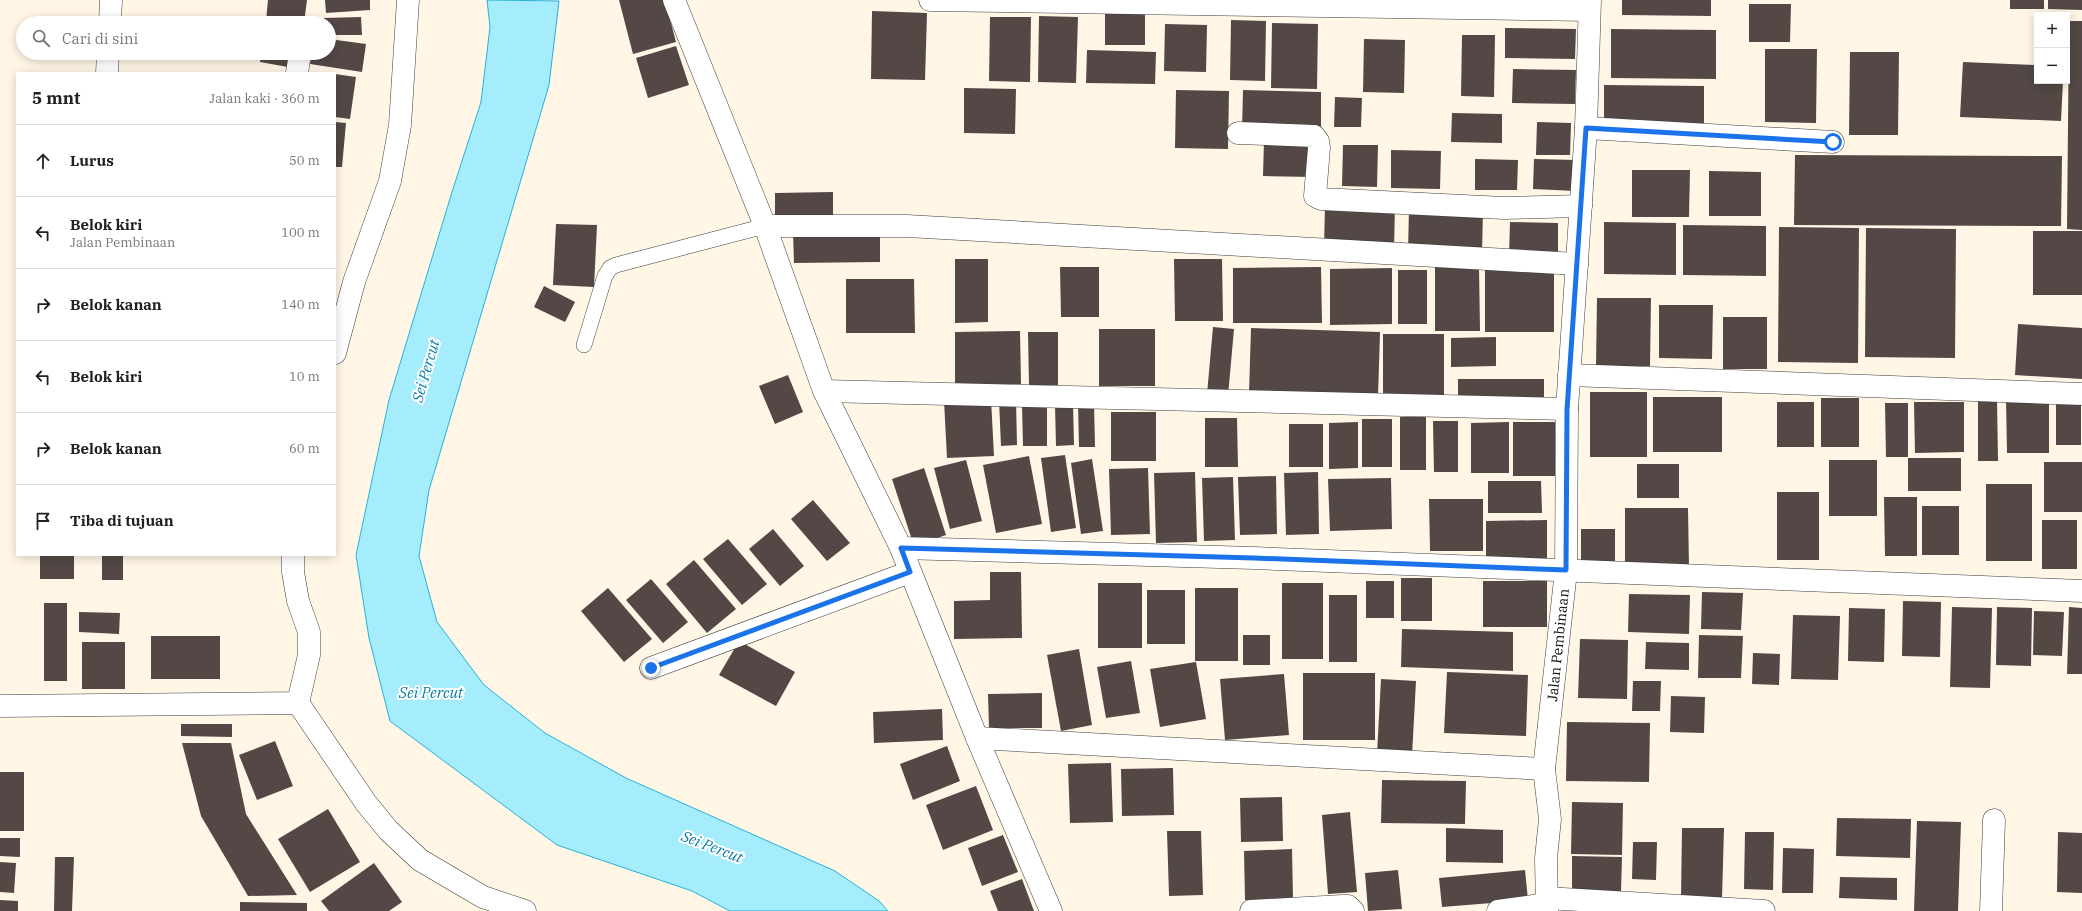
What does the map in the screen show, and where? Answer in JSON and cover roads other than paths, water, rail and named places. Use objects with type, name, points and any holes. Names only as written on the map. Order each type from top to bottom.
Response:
[{"type":"street","points":[[110,16],[111,0]]},
{"type":"street","points":[[336,349],[354,282],[390,181],[400,125],[408,0]]},
{"type":"street","points":[[674,0],[765,226],[824,391],[901,548],[977,738],[1052,911]]},
{"type":"street","points":[[930,0],[1590,5]]},
{"type":"street","name":"Jalan Pembinaan","points":[[1547,904],[1546,858],[1550,819],[1544,770],[1566,570],[1567,410],[1586,128],[1590,5]]},
{"type":"street","points":[[107,72],[108,60]]},
{"type":"street","points":[[297,72],[299,60]]},
{"type":"street","points":[[1586,128],[1833,142]]},
{"type":"street","points":[[1238,132],[1314,136],[1318,141],[1319,148],[1315,196],[1321,199],[1504,208],[1581,206]]},
{"type":"street","points":[[765,226],[907,226],[1577,264]]},
{"type":"street","points":[[1569,375],[2082,394]]},
{"type":"street","points":[[824,391],[1567,410]]},
{"type":"street","points":[[901,548],[1254,558],[2082,591]]},
{"type":"street","points":[[293,556],[292,572],[298,601],[309,632],[308,655],[298,703],[366,803],[388,830],[420,860],[479,904],[525,911]]},
{"type":"street","points":[[651,668],[910,572]]},
{"type":"street","points":[[0,706],[298,703]]},
{"type":"street","points":[[977,738],[1544,770]]},
{"type":"street","points":[[1991,911],[1994,820]]},
{"type":"street","points":[[1498,911],[1547,904],[1764,911]]},
{"type":"street","points":[[1251,911],[1343,906],[1348,906],[1353,911]]},
{"type":"lane","points":[[584,345],[605,276],[610,268],[616,265],[765,226]]},
{"type":"water","name":"Sei Percut","points":[[487,0],[559,1],[549,85],[429,490],[419,556],[437,622],[484,685],[545,733],[626,778],[835,871],[879,901],[888,911],[730,911],[692,891],[557,845],[390,721],[369,638],[356,555],[389,400],[481,102],[490,27]]}]
